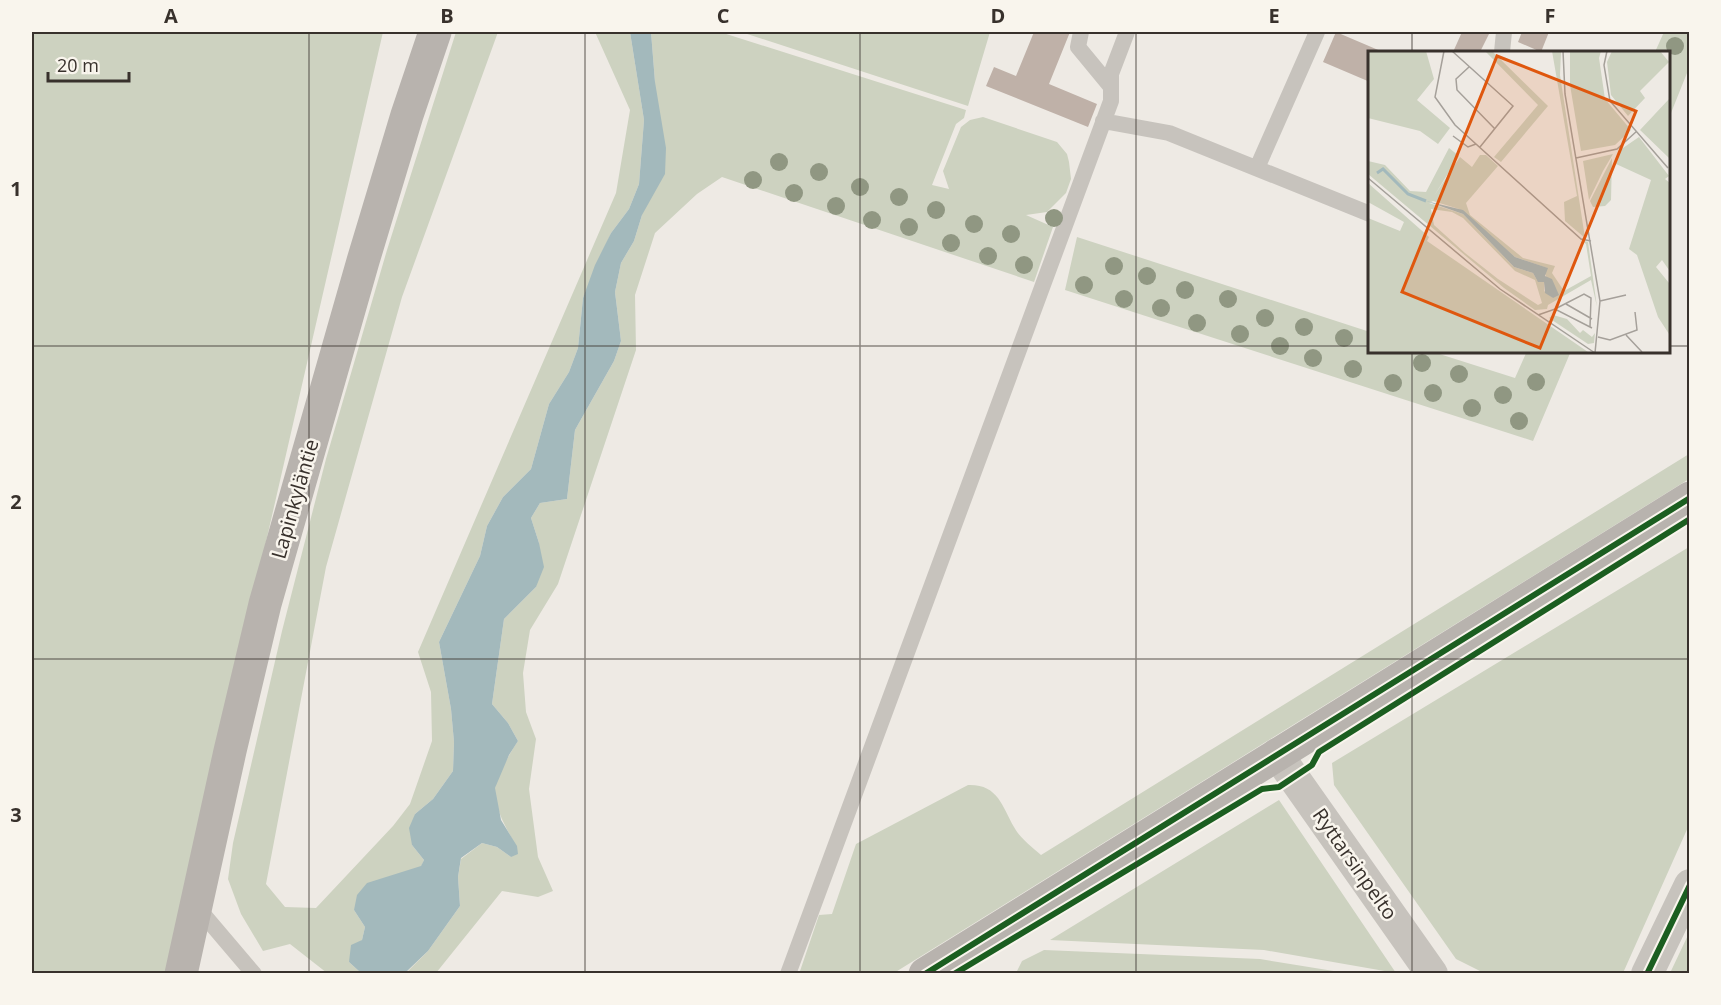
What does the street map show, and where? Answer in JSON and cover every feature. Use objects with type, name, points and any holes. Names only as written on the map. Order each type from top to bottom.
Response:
[{"type":"main road","name":"Lapinkyläntie","points":[[182,974],[230,751],[265,604],[363,261],[407,115],[435,32]]},
{"type":"main road","points":[[924,974],[1689,498]]},
{"type":"street","name":"Ryttarsinpelto","points":[[1277,754],[1432,974]]},
{"type":"street","points":[[1647,974],[1689,885]]},
{"type":"lane","points":[[1081,32],[1078,47],[1111,87]]},
{"type":"lane","points":[[788,974],[1111,101],[1111,74],[1128,32]]},
{"type":"lane","points":[[1257,168],[1317,32]]},
{"type":"lane","points":[[1502,51],[1504,32]]},
{"type":"lane","points":[[1103,121],[1169,133],[1368,213]]},
{"type":"lane","points":[[197,907],[254,974]]},
{"type":"green space","points":[[32,32],[383,32],[167,973],[32,973]]},
{"type":"green space","points":[[456,32],[498,32],[402,297],[326,567],[266,884],[285,907],[316,908],[393,826],[410,804],[432,741],[431,692],[418,652],[616,193],[630,110],[595,32],[630,32],[644,120],[639,184],[629,209],[611,233],[583,298],[578,348],[569,372],[549,404],[531,469],[503,497],[487,526],[480,556],[439,642],[451,709],[454,742],[453,771],[433,799],[415,814],[412,845],[424,860],[421,867],[409,871],[354,910],[365,927],[362,940],[349,962],[361,973],[327,973],[290,944],[263,951],[241,914],[228,879],[233,843],[282,631],[326,459],[387,250]]},
{"type":"green space","points":[[651,32],[720,32],[966,110],[964,118],[956,124],[932,185],[949,189],[943,171],[961,127],[970,120],[983,117],[1057,142],[1067,154],[1071,179],[1066,193],[1047,212],[1026,215],[1053,227],[1034,282],[722,177],[697,194],[655,233],[635,295],[636,350],[558,584],[530,630],[523,673],[526,712],[536,739],[529,789],[538,857],[553,891],[538,897],[502,891],[436,973],[405,974],[428,951],[460,906],[458,877],[461,859],[482,843],[497,847],[511,857],[516,846],[502,818],[495,795],[498,777],[518,741],[508,723],[492,704],[504,619],[536,587],[539,543],[531,518],[540,503],[567,499],[575,430],[614,361],[621,341],[615,292],[621,263],[634,241],[642,215],[655,82]]},
{"type":"green space","points":[[741,32],[990,32],[968,106]]},
{"type":"green space","points":[[1664,32],[1690,32],[1689,68],[1670,116],[1670,51],[1655,51]]},
{"type":"green space","points":[[1077,237],[1368,331],[1368,352],[1433,352],[1515,378],[1527,352],[1571,352],[1533,441],[1065,290]]},
{"type":"green space","points":[[1689,454],[1689,479],[894,973],[799,974],[819,915],[832,914],[856,844],[968,785],[986,788],[993,792],[1019,834],[1041,855]]},
{"type":"green space","points":[[1689,547],[1689,825],[1623,973],[1484,973],[1456,959],[1334,785],[1332,763]]},
{"type":"green space","points":[[1279,800],[1396,973],[1264,950],[1050,940]]},
{"type":"green space","points":[[1689,933],[1689,973],[1671,971]]},
{"type":"green space","points":[[1044,950],[1260,959],[1346,973],[1016,973],[1022,961]]},
{"type":"shaded area","points":[[630,32],[651,32],[655,82],[666,148],[665,174],[642,215],[634,241],[621,263],[615,292],[621,341],[614,361],[575,430],[567,499],[540,503],[531,518],[544,567],[536,587],[504,619],[492,704],[508,723],[518,741],[509,755],[495,788],[501,820],[517,846],[518,854],[511,857],[497,847],[482,843],[461,858],[458,877],[460,906],[428,951],[405,973],[361,973],[349,962],[351,945],[362,940],[365,927],[354,910],[357,895],[367,883],[421,866],[424,860],[412,845],[409,828],[415,814],[433,799],[453,771],[454,742],[451,709],[439,642],[480,556],[487,526],[503,497],[531,469],[549,404],[569,372],[578,348],[583,298],[595,265],[611,233],[629,209],[639,184],[644,120]]},
{"type":"building","points":[[1034,32],[1070,32],[1049,84],[1097,104],[1088,127],[986,86],[994,67],[1016,76]]},
{"type":"building","points":[[1336,32],[1381,51],[1368,51],[1368,81],[1323,62]]},
{"type":"building","points":[[1462,32],[1490,32],[1480,51],[1453,51]]},
{"type":"building","points":[[1522,32],[1549,32],[1541,51],[1518,42]]},
{"type":"cycle path","points":[[925,974],[1690,498]]},
{"type":"cycle path","points":[[954,974],[1262,789],[1279,787],[1312,765],[1319,752],[1690,519]]},
{"type":"cycle path","points":[[1647,974],[1690,885]]}]
